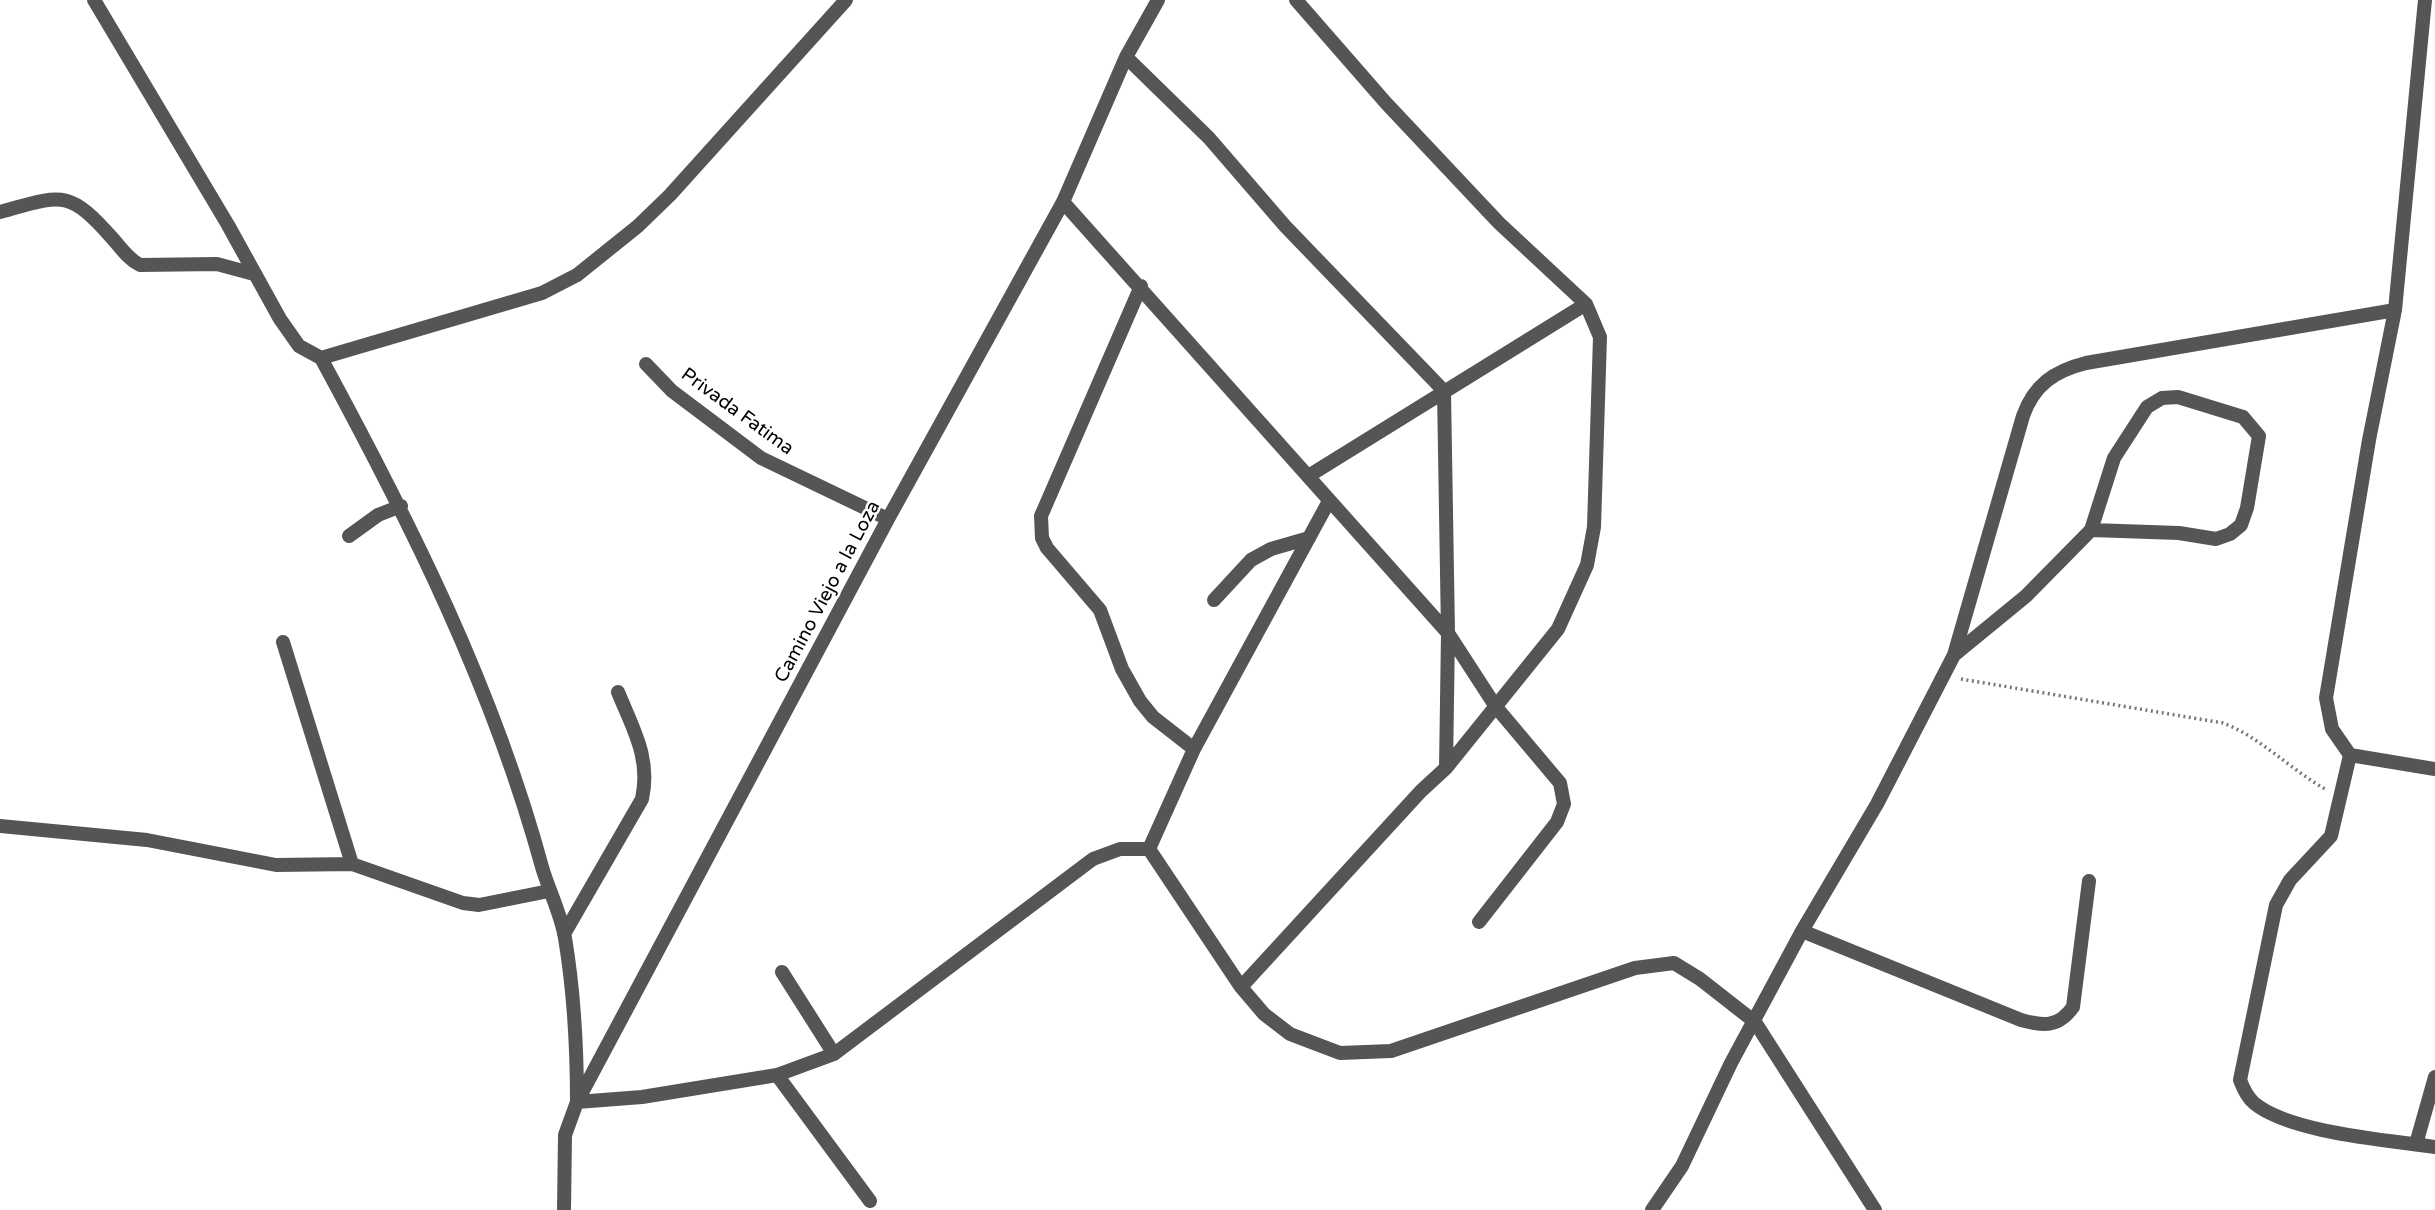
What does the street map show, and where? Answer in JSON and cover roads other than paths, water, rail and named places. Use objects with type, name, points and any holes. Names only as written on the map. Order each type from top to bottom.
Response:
[{"type":"street","points":[[94,0],[292,339],[306,352],[321,358],[542,293],[577,275],[638,226],[670,195],[846,0]]},
{"type":"street","name":"Camino Viejo a la Loza","points":[[564,1210],[565,1135],[577,1102],[888,519],[1063,202],[1126,58],[1158,0]]},
{"type":"street","points":[[1241,988],[1446,768],[1558,629],[1587,565],[1594,527],[1600,337],[1586,304],[1499,223],[1386,103],[1296,0]]},
{"type":"street","points":[[2426,0],[2395,310],[2326,684],[2327,713],[2332,729],[2350,755],[2342,799],[2331,836],[2290,880],[2276,905],[2240,1080],[2252,1102],[2290,1121],[2317,1128],[2435,1147]]},
{"type":"street","points":[[1126,58],[1209,138],[1285,226],[1444,391],[1448,632],[1446,768]]},
{"type":"street","points":[[0,212],[55,197],[65,199],[87,210],[140,265],[217,264],[254,274]]},
{"type":"street","points":[[1063,202],[1448,632],[1496,706],[1560,783],[1564,804],[1558,822],[1479,922]]},
{"type":"street","points":[[1141,286],[1041,516],[1042,538],[1047,548],[1100,610],[1108,624],[1122,669],[1140,701],[1153,717],[1194,749]]},
{"type":"street","points":[[1310,475],[1586,304]]},
{"type":"street","points":[[1652,1210],[1682,1166],[1731,1063],[1802,931],[1877,804],[1954,654],[2029,398],[2052,375],[2066,368],[2117,356],[2395,310]]},
{"type":"street","points":[[321,358],[401,506],[519,784],[548,891],[564,934],[577,1034],[577,1102],[642,1097],[777,1075],[834,1054],[1093,859],[1120,849],[1149,849]]},
{"type":"street","name":"Privada Fatima","points":[[646,364],[698,412],[761,458],[888,519]]},
{"type":"street","points":[[1954,654],[2026,596],[2091,530],[2114,458],[2147,407],[2162,398],[2178,397],[2243,416],[2254,426],[2259,436],[2247,508],[2241,525],[2230,534],[2217,539],[2179,533],[2091,530]]},
{"type":"street","points":[[1149,849],[1194,749],[1329,501]]},
{"type":"street","points":[[349,536],[379,515],[401,506]]},
{"type":"street","points":[[1214,600],[1251,560],[1271,549],[1308,538]]},
{"type":"street","points":[[283,642],[352,864]]},
{"type":"street","points":[[564,934],[642,799],[647,776],[641,750],[618,692]]},
{"type":"street","points":[[2350,755],[2435,769]]},
{"type":"street","points":[[0,826],[147,840],[276,865],[352,864],[463,904],[479,905],[548,891]]},
{"type":"street","points":[[1149,849],[1241,988],[1264,1014],[1290,1034],[1314,1046],[1340,1053],[1391,1051],[1635,968],[1661,962],[1674,964],[1700,979],[1755,1022],[1875,1210]]},
{"type":"street","points":[[1802,931],[2021,1020],[2052,1025],[2064,1019],[2073,1007],[2089,881]]},
{"type":"street","points":[[782,972],[834,1054]]},
{"type":"street","points":[[777,1075],[870,1201]]},
{"type":"street","points":[[2416,1144],[2435,1077]]}]
